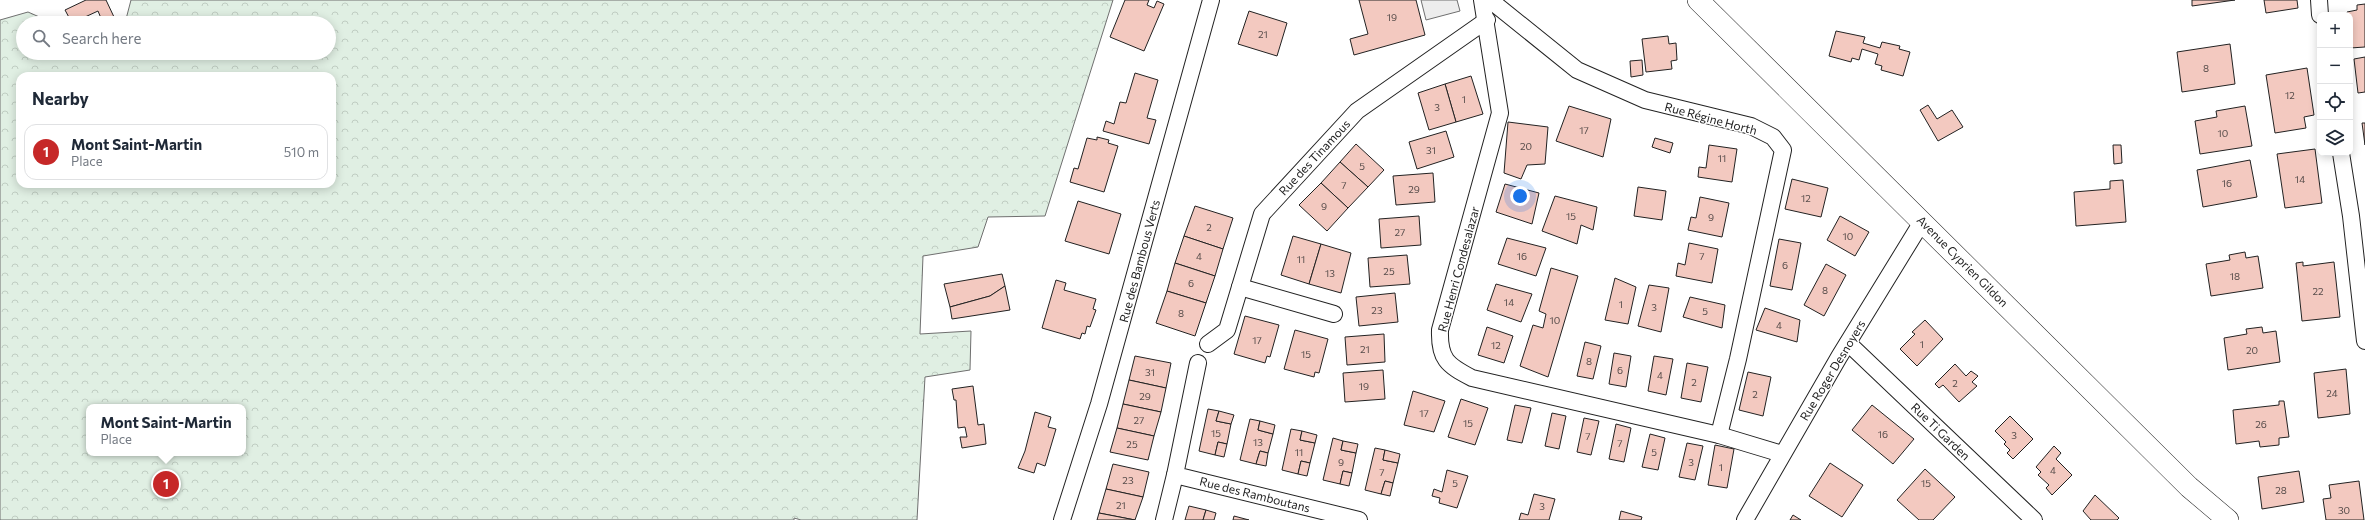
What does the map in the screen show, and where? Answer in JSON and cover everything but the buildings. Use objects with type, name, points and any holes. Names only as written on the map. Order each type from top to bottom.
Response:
[{"type":"street","name":"Rue des Bambous Verts","points":[[1062,520],[1099,404],[1211,0]]},
{"type":"street","name":"Rue Henri Condesalazar","points":[[1482,0],[1487,20],[1500,113],[1440,330],[1439,348],[1452,368],[1472,378],[1719,435],[1782,454]]},
{"type":"street","name":"Rue Régine Horth","points":[[1490,0],[1577,70],[1645,100],[1751,126],[1773,137],[1783,150],[1738,359],[1719,435]]},
{"type":"street","name":"Avenue Cyprien Gildon","points":[[1698,0],[2189,487],[2228,520]]},
{"type":"street","points":[[2319,0],[2320,12]]},
{"type":"street","name":"Rue des Tinamous","points":[[1208,344],[1227,330],[1262,214],[1357,111],[1487,20]]},
{"type":"street","points":[[2341,156],[2351,216],[2365,341]]},
{"type":"street","name":"Rue Roger Desnoyers","points":[[1745,520],[1782,454],[1848,343],[1917,230],[1924,223]]},
{"type":"street","points":[[1240,287],[1334,314]]},
{"type":"street","name":"Rue Ti Garden","points":[[1848,343],[2034,520]]},
{"type":"street","points":[[1164,520],[1175,475],[1198,363]]},
{"type":"street","name":"Rue des Ramboutans","points":[[1175,475],[1359,520]]},
{"type":"green space","points":[[131,0],[1113,0],[1045,216],[988,217],[978,247],[923,256],[920,334],[971,331],[970,370],[925,377],[917,520],[801,520],[794,518],[794,520],[0,520],[0,20],[28,12],[37,16],[16,16],[16,60],[336,60],[336,16],[127,16]]},
{"type":"shaded area","points":[[1421,0],[1457,0],[1460,11],[1426,20]]},
{"type":"place","name":"Mont Saint-Martin","points":[[166,484]]}]
